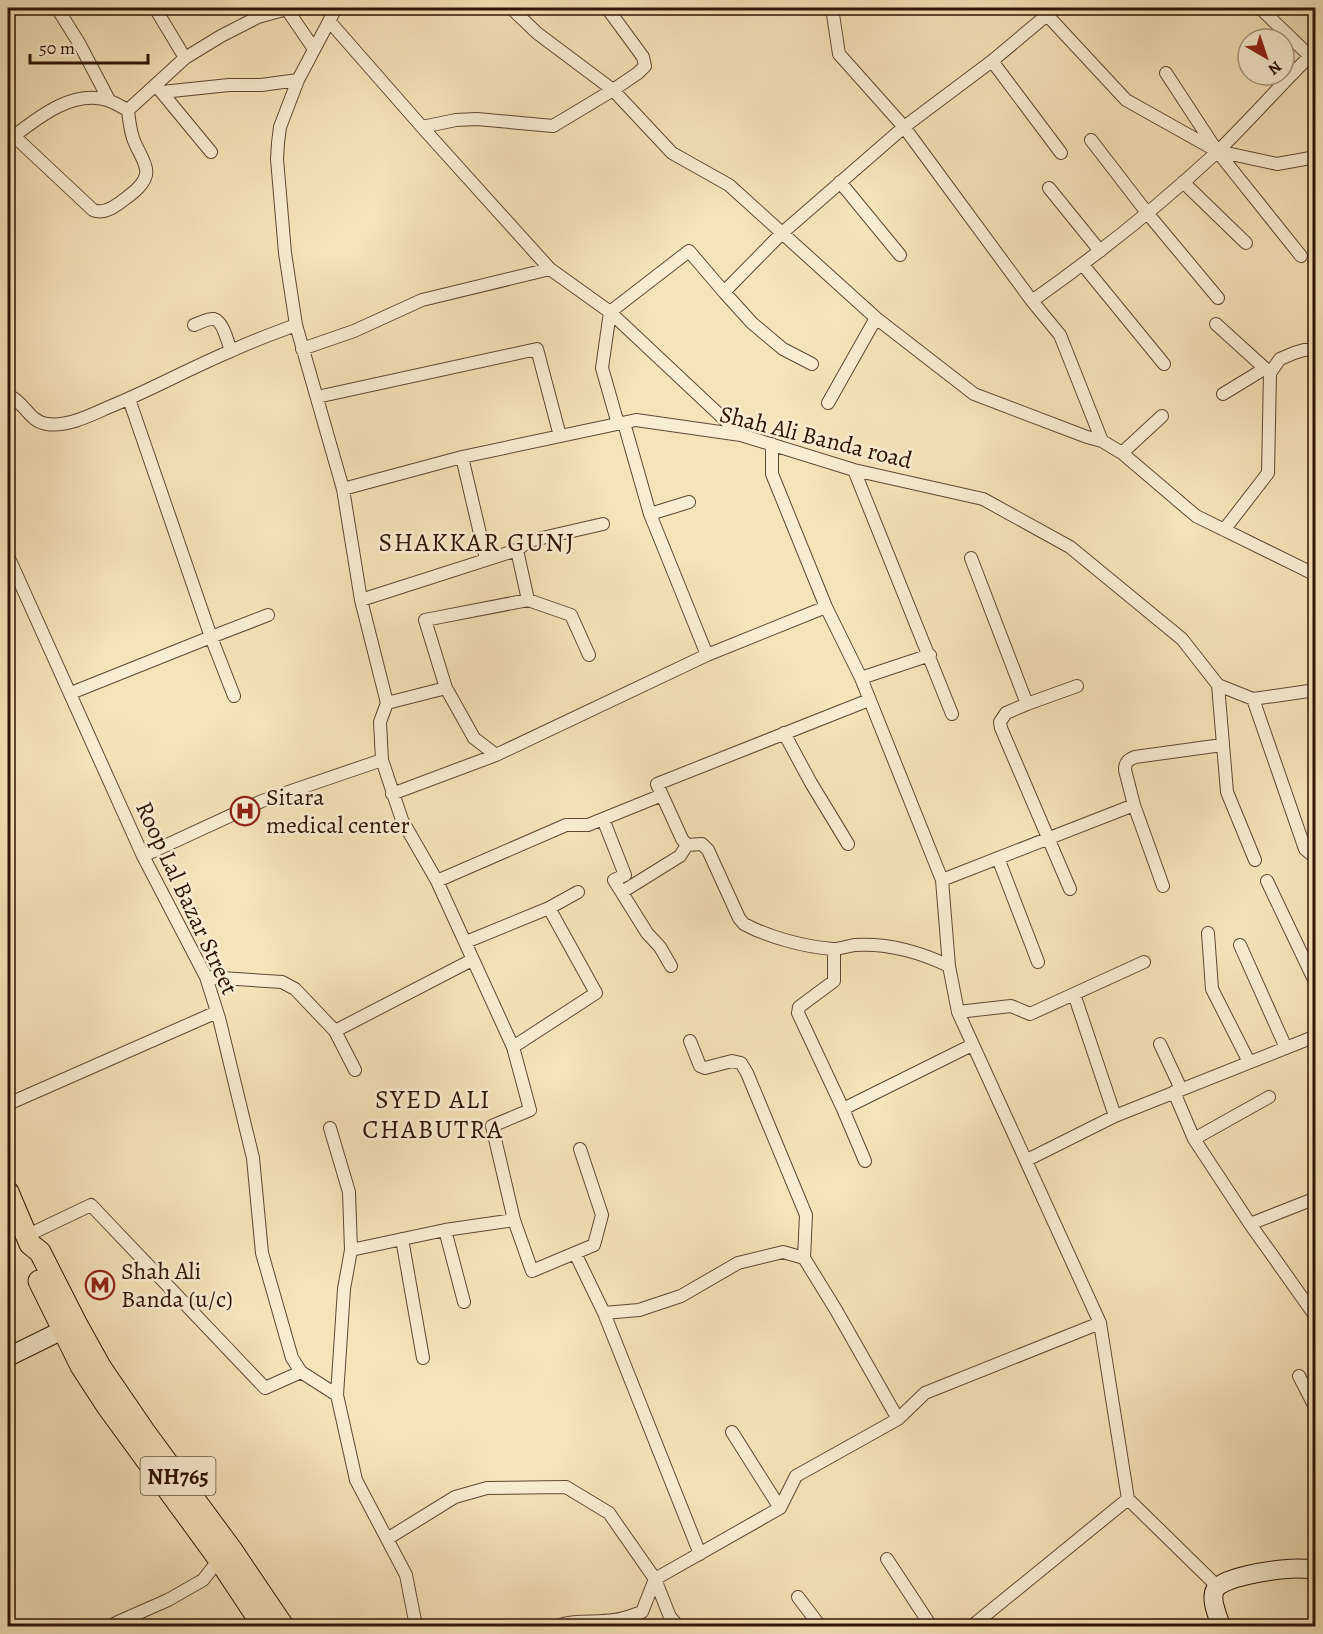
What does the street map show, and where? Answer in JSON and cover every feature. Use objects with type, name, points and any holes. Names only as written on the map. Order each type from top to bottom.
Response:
[{"type":"highway","name":"NH765","points":[[8,1192],[28,1240],[27,1257],[69,1327],[81,1366],[106,1406],[283,1626]]},
{"type":"highway","name":"NH765","points":[[225,1554],[263,1626]]},
{"type":"main road","points":[[8,1357],[69,1327]]},
{"type":"main road","points":[[1221,1626],[1213,1596],[1217,1586],[1253,1574],[1287,1569],[1316,1569]]},
{"type":"street","points":[[57,8],[79,43],[109,100]]},
{"type":"street","points":[[155,8],[185,58]]},
{"type":"street","points":[[128,110],[159,89],[185,58],[258,17],[286,8],[314,50]]},
{"type":"street","points":[[336,8],[298,80],[280,127],[277,159],[285,253],[296,325],[343,489],[361,600],[387,703],[380,722],[382,760],[392,794],[402,820],[437,881],[513,1047],[530,1110],[492,1126],[514,1220],[531,1271],[594,1245],[602,1215],[580,1149]]},
{"type":"street","points":[[511,8],[537,33],[613,90],[672,153],[729,185],[876,318],[974,394],[1102,441],[1122,453],[1196,516],[1316,575]]},
{"type":"street","points":[[422,127],[456,120],[477,119],[553,126],[613,90],[645,66],[643,57],[607,8]]},
{"type":"street","points":[[832,8],[839,54],[904,127],[1032,301],[1060,335],[1102,441]]},
{"type":"street","points":[[1032,301],[1148,214],[1217,151],[1313,56],[1260,8]]},
{"type":"street","points":[[724,292],[781,234],[840,182],[904,127],[992,61],[1045,11],[1126,100],[1217,151],[1277,164],[1316,157]]},
{"type":"street","points":[[330,22],[550,269],[610,312],[741,435]]},
{"type":"street","points":[[992,61],[1061,153]]},
{"type":"street","points":[[1166,73],[1217,151],[1301,256]]},
{"type":"street","points":[[159,89],[261,85],[298,80]]},
{"type":"street","points":[[159,89],[211,152]]},
{"type":"street","points":[[81,97],[109,100],[128,110],[133,139],[146,167],[145,178],[141,185],[119,204],[103,212],[93,210],[11,138],[35,119],[81,97]]},
{"type":"street","points":[[1091,141],[1218,298]]},
{"type":"street","points":[[840,182],[900,255]]},
{"type":"street","points":[[1183,182],[1245,243]]},
{"type":"street","points":[[1049,188],[1100,251]]},
{"type":"street","points":[[707,656],[650,514],[602,368],[610,312],[689,251],[752,323],[783,349],[812,364]]},
{"type":"street","points":[[1083,265],[1164,364]]},
{"type":"street","points":[[302,349],[354,331],[422,300],[550,269]]},
{"type":"street","points":[[828,403],[876,318]]},
{"type":"street","points":[[194,325],[214,319],[219,322],[231,351]]},
{"type":"street","points":[[1216,324],[1267,371],[1268,473],[1224,531]]},
{"type":"street","points":[[8,395],[16,399],[35,420],[48,424],[67,422],[129,399],[231,351],[296,325]]},
{"type":"street","points":[[318,398],[537,349],[560,436]]},
{"type":"street","points":[[1223,394],[1267,371],[1280,359],[1304,350],[1316,350]]},
{"type":"street","points":[[129,399],[234,696]]},
{"type":"street","points":[[1122,453],[1162,416]]},
{"type":"street","name":"Shah Ali Banda road","points":[[343,489],[462,457],[636,420],[741,435],[854,470],[983,499],[1070,547],[1182,639],[1218,685]]},
{"type":"street","points":[[772,444],[772,474],[826,607],[861,678],[942,880],[949,966],[958,1012],[1100,1323],[1128,1499],[1217,1586]]},
{"type":"street","points":[[462,457],[486,559]]},
{"type":"street","points":[[854,470],[952,714]]},
{"type":"street","points":[[650,514],[688,501]]},
{"type":"street","points":[[361,600],[518,550],[529,541],[603,524]]},
{"type":"street","points":[[518,550],[528,600]]},
{"type":"street","name":"Roop Lal Bazar Street","points":[[8,556],[143,856],[206,977],[217,1012],[253,1158],[262,1253],[292,1358],[301,1372]]},
{"type":"street","points":[[970,558],[1027,704]]},
{"type":"street","points":[[496,755],[474,738],[446,688],[425,620],[528,600],[571,615],[589,655]]},
{"type":"street","points":[[392,794],[496,755],[707,656],[826,607]]},
{"type":"street","points":[[71,693],[268,615]]},
{"type":"street","points":[[861,678],[930,655]]},
{"type":"street","points":[[1255,860],[1227,792],[1218,685],[1253,699],[1316,690]]},
{"type":"street","points":[[1070,889],[1000,722],[1005,713],[1077,686]]},
{"type":"street","points":[[387,703],[446,688]]},
{"type":"street","points":[[1253,699],[1305,849],[1316,858]]},
{"type":"street","points":[[687,845],[682,839],[657,784],[869,700]]},
{"type":"street","points":[[784,733],[848,844]]},
{"type":"street","points":[[1163,886],[1134,805],[1125,770],[1126,762],[1130,759],[1222,745]]},
{"type":"street","points":[[143,856],[262,801],[382,760]]},
{"type":"street","points":[[437,881],[566,825],[588,825],[662,795]]},
{"type":"street","points":[[942,880],[1134,805]]},
{"type":"street","points":[[603,819],[625,875],[614,880],[671,966]]},
{"type":"street","points":[[687,845],[702,844],[708,850],[739,918],[744,924],[792,942],[834,949],[855,945],[893,947],[913,951],[949,966]]},
{"type":"street","points":[[622,892],[680,856],[687,845]]},
{"type":"street","points":[[998,858],[1038,962]]},
{"type":"street","points":[[1267,881],[1316,984]]},
{"type":"street","points":[[466,942],[549,908],[578,892]]},
{"type":"street","points":[[513,1047],[596,993],[549,908]]},
{"type":"street","points":[[1209,933],[1212,989],[1249,1062]]},
{"type":"street","points":[[1240,945],[1286,1048]]},
{"type":"street","points":[[834,949],[834,981],[799,1007],[798,1015],[865,1161]]},
{"type":"street","points":[[335,1031],[472,960]]},
{"type":"street","points":[[958,1012],[1011,1006],[1030,1014],[1144,962]]},
{"type":"street","points":[[206,977],[282,982],[295,988],[335,1031],[355,1070]]},
{"type":"street","points":[[1074,994],[1114,1116]]},
{"type":"street","points":[[8,1104],[217,1012]]},
{"type":"street","points":[[1027,1160],[1114,1116],[1316,1036]]},
{"type":"street","points":[[690,1041],[700,1066],[705,1068],[732,1061],[741,1063],[747,1073],[806,1215],[804,1258],[898,1419]]},
{"type":"street","points":[[1160,1044],[1194,1139],[1250,1224],[1316,1317]]},
{"type":"street","points":[[843,1109],[972,1045]]},
{"type":"street","points":[[1194,1139],[1269,1097]]},
{"type":"street","points":[[330,1128],[349,1192],[351,1250],[344,1289],[337,1395],[356,1480],[406,1575],[416,1626]]},
{"type":"street","points":[[1250,1224],[1316,1198]]},
{"type":"street","points":[[28,1240],[91,1205],[265,1388],[301,1372],[337,1395]]},
{"type":"street","points":[[351,1250],[445,1230],[514,1220]]},
{"type":"street","points":[[445,1230],[464,1302]]},
{"type":"street","points":[[402,1239],[423,1358]]},
{"type":"street","points":[[604,1313],[639,1310],[681,1296],[738,1263],[783,1252],[804,1258]]},
{"type":"street","points":[[575,1253],[604,1313],[700,1554]]},
{"type":"street","points":[[557,1626],[568,1622],[617,1620],[642,1612],[655,1580],[780,1508],[796,1476],[898,1419],[925,1393],[1100,1323]]},
{"type":"street","points":[[1299,1376],[1316,1409]]},
{"type":"street","points":[[732,1432],[780,1508]]},
{"type":"street","points":[[387,1539],[455,1497],[487,1488],[566,1487],[609,1514],[655,1580],[670,1617],[678,1626]]},
{"type":"street","points":[[972,1626],[1128,1499]]},
{"type":"street","points":[[115,1626],[114,1624],[168,1600],[203,1580],[225,1554]]},
{"type":"street","points":[[887,1559],[931,1626]]},
{"type":"street","points":[[798,1598],[820,1626]]},
{"type":"place","name":"Sitara medical center","points":[[245,811]]},
{"type":"place","name":"Shah Ali Banda (u/c)","points":[[100,1285]]},
{"type":"district","name":"SHAKKAR GUNJ","points":[[477,542]]},
{"type":"district","name":"SYED ALI CHABUTRA","points":[[433,1114]]}]
